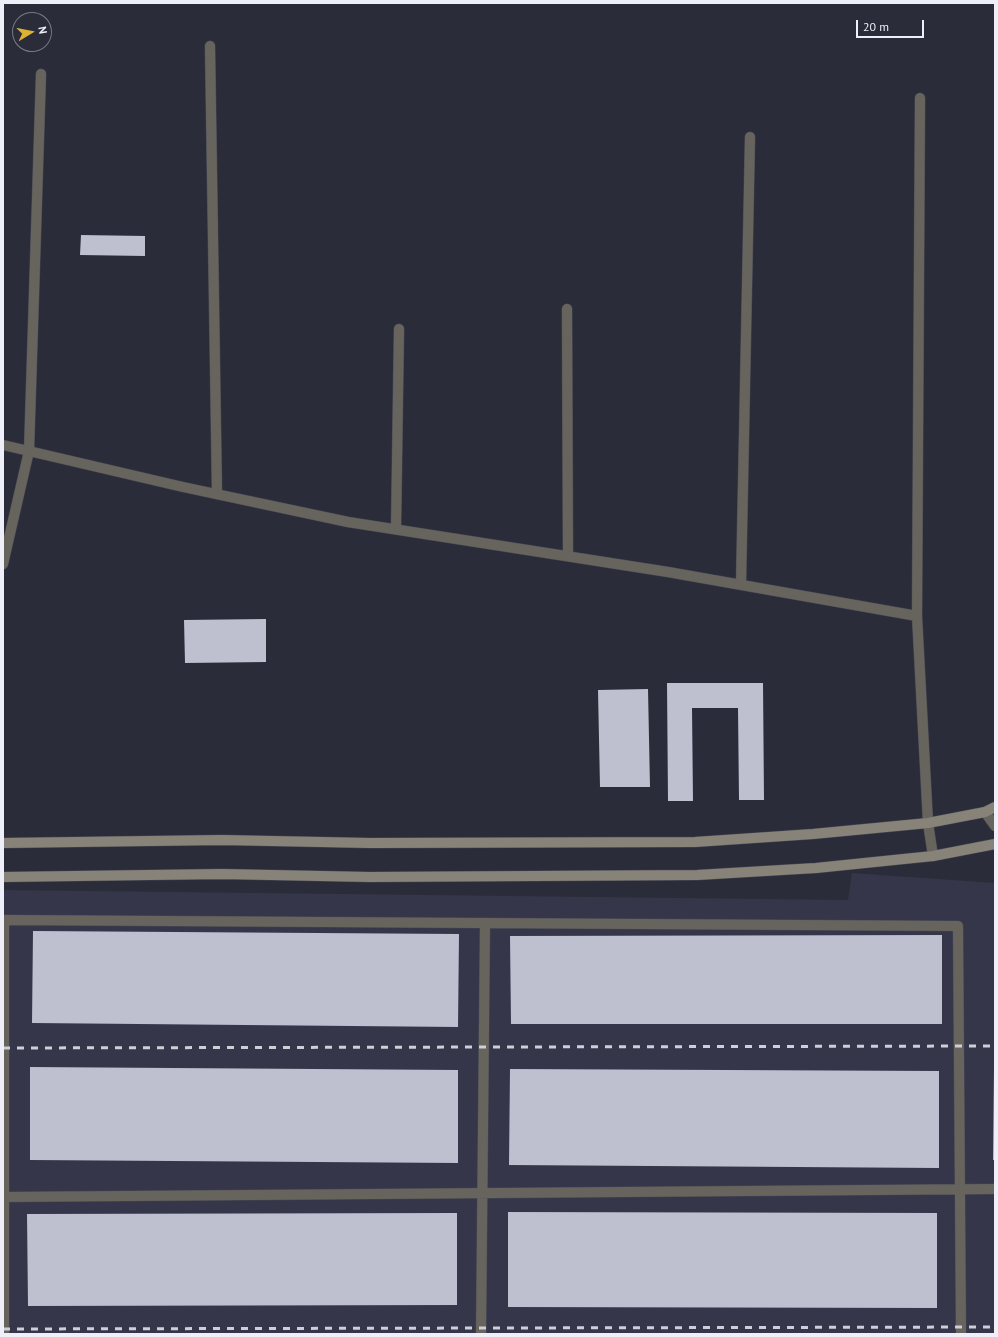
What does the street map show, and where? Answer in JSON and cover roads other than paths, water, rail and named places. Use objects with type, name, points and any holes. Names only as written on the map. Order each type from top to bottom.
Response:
[{"type":"street","points":[[210,46],[217,494]]},
{"type":"street","points":[[3,564],[29,451],[41,74]]},
{"type":"street","points":[[920,98],[917,616],[928,822],[933,856]]},
{"type":"street","points":[[741,584],[750,137]]},
{"type":"street","points":[[567,309],[568,556]]},
{"type":"street","points":[[396,529],[399,329]]},
{"type":"street","points":[[3,445],[217,494],[348,522],[741,584],[917,616]]},
{"type":"street","points":[[3,843],[222,840],[370,843],[695,842],[813,834],[928,822],[985,812],[995,808]]},
{"type":"street","points":[[985,812],[995,826]]},
{"type":"street","points":[[3,877],[222,874],[370,877],[697,876],[816,868],[933,856],[995,844]]},
{"type":"street","points":[[4,1334],[4,920],[958,926],[961,1334]]},
{"type":"street","points":[[481,1334],[485,923]]},
{"type":"street","points":[[4,1197],[995,1189]]},
{"type":"railway","points":[[3,1048],[995,1046]]},
{"type":"railway","points":[[3,1329],[995,1327]]}]
